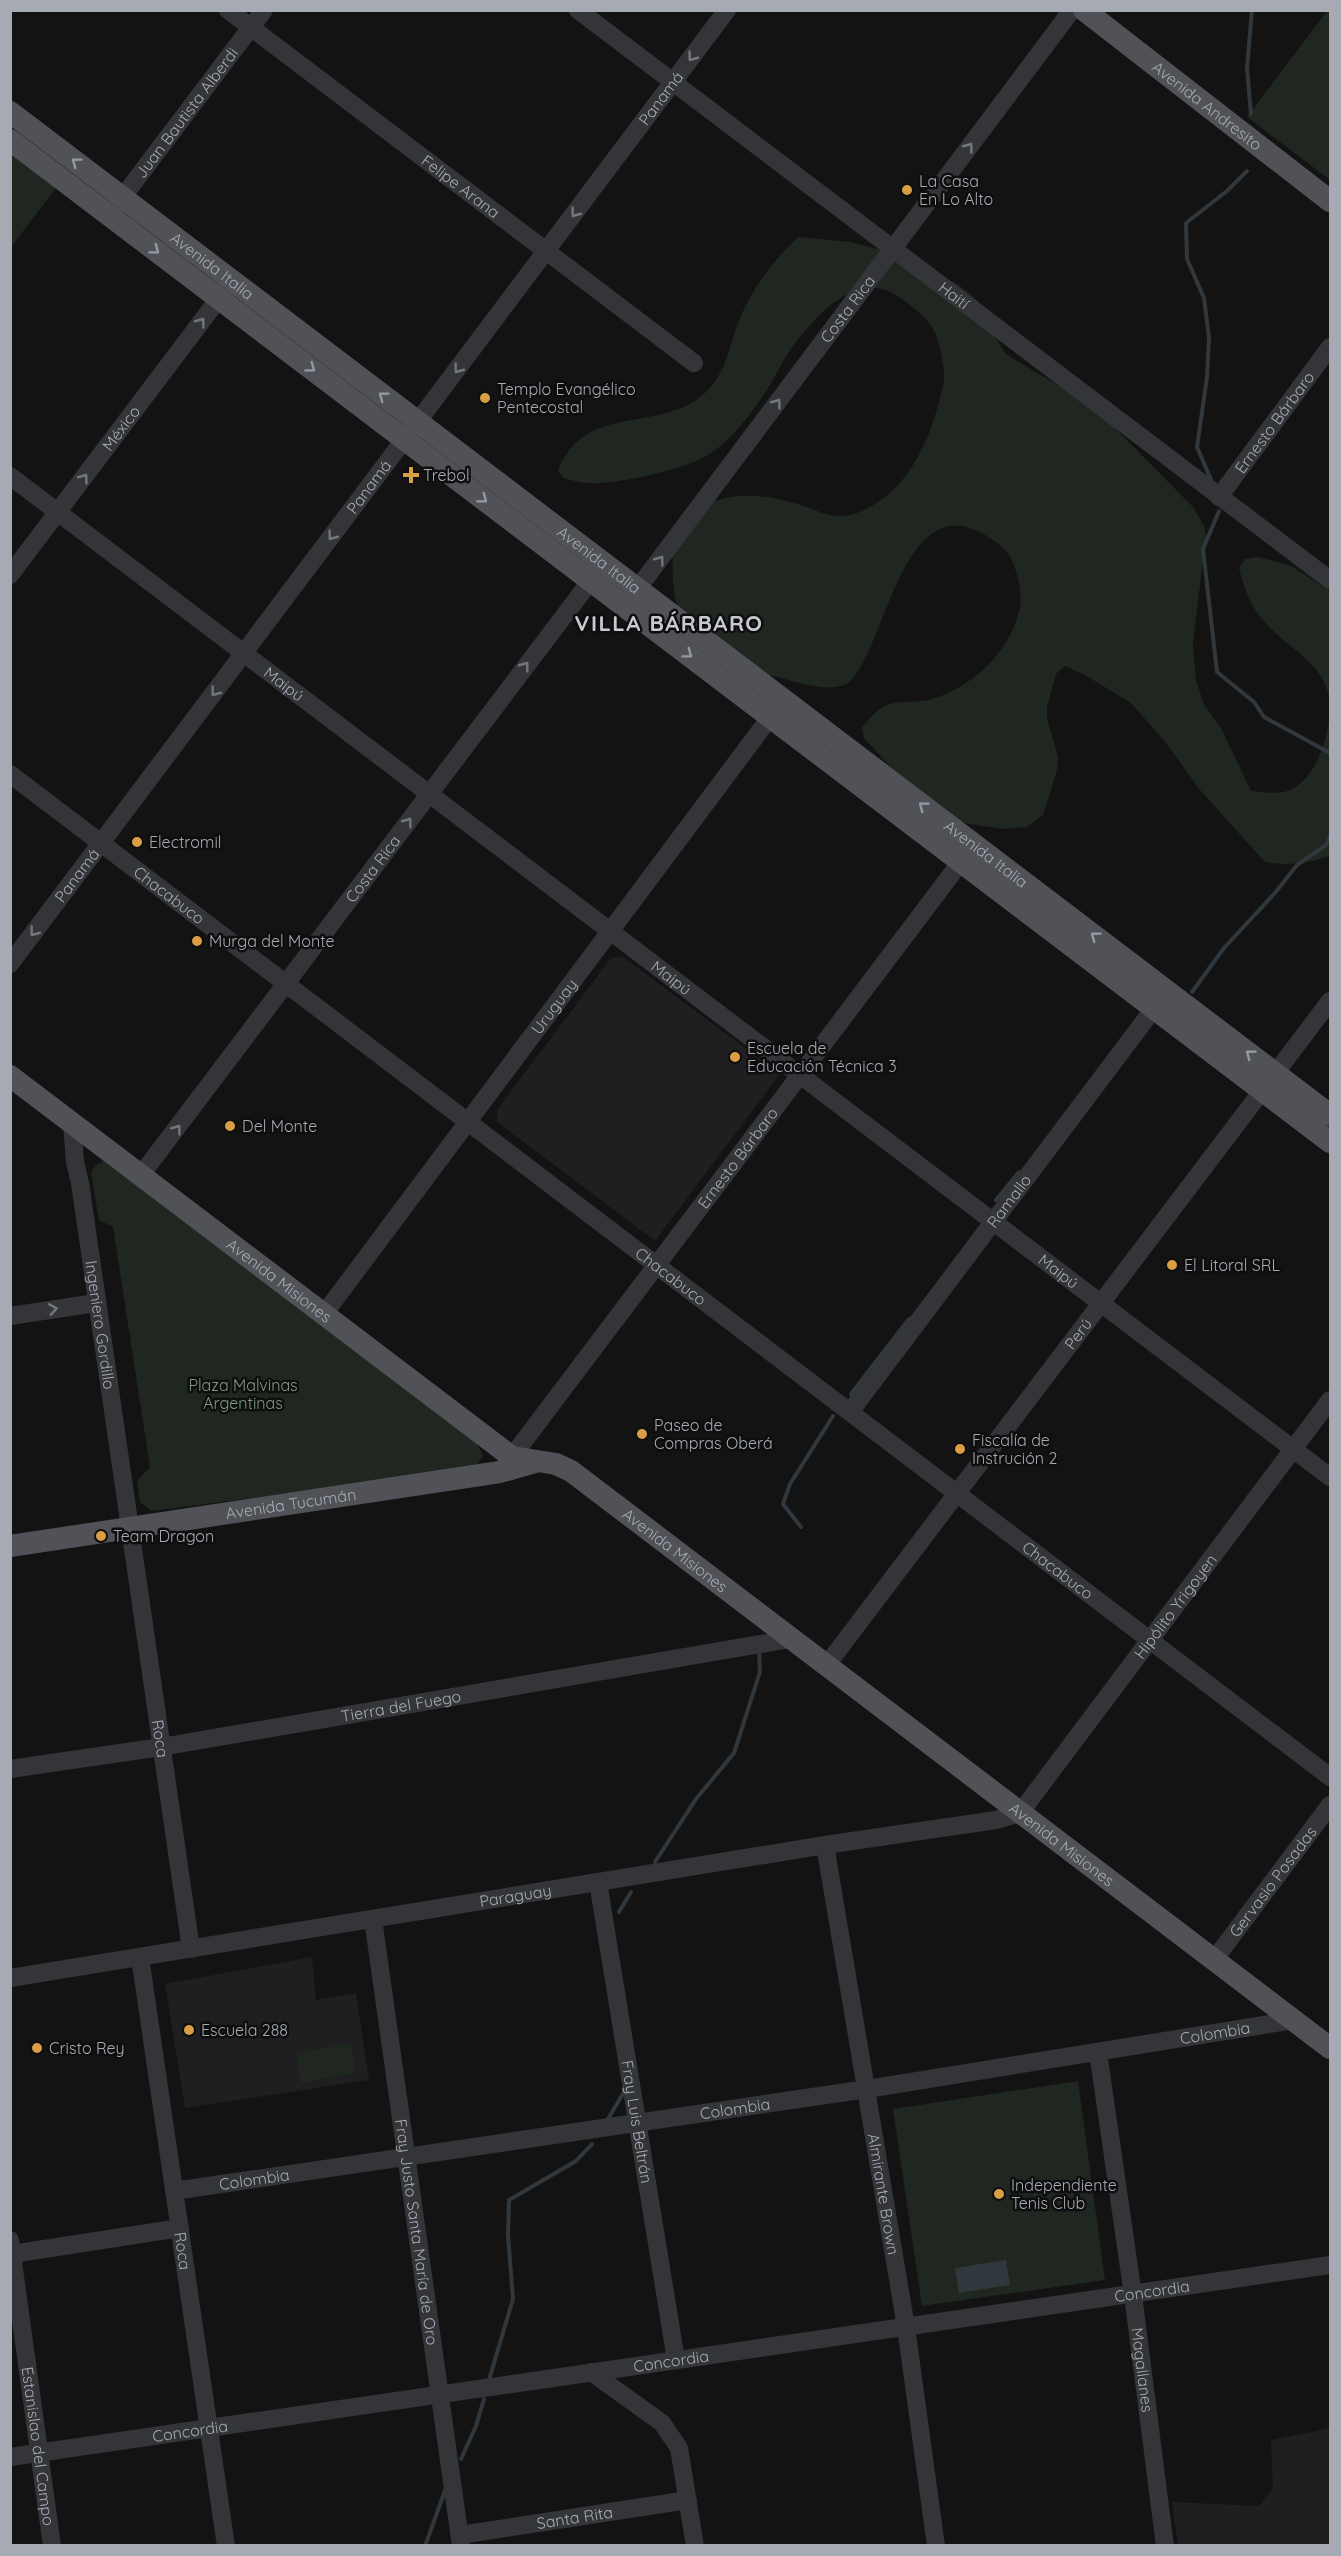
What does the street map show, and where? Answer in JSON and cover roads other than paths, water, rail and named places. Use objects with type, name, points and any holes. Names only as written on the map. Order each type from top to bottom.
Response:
[{"type":"main road","name":"Avenida Andresito","points":[[1084,10],[1330,201]]},
{"type":"main road","name":"Avenida Italia","points":[[10,112],[116,206],[1269,1082],[1330,1142]]},
{"type":"main road","name":"Avenida Italia","points":[[10,140],[116,206]]},
{"type":"main road","name":"Avenida Misiones","points":[[10,1076],[324,1314],[515,1464],[556,1464],[571,1471],[1330,2048]]},
{"type":"main road","name":"Avenida Italia","points":[[1269,1082],[1330,1115]]},
{"type":"main road","name":"Avenida Tucumán","points":[[10,1546],[515,1464]]},
{"type":"street","name":"Felipe Arana","points":[[228,10],[694,363]]},
{"type":"street","name":"Juan Bautista Alberdi","points":[[116,206],[264,10]]},
{"type":"street","name":"Haití","points":[[578,10],[1330,580]]},
{"type":"street","name":"Panamá","points":[[10,964],[727,10]]},
{"type":"street","name":"Costa Rica","points":[[631,597],[1072,10]]},
{"type":"street","name":"México","points":[[10,575],[226,290]]},
{"type":"street","name":"Ernesto Bárbaro","points":[[1219,497],[1330,347]]},
{"type":"street","name":"Maipú","points":[[10,476],[1330,1477]]},
{"type":"street","name":"Costa Rica","points":[[141,1175],[597,572]]},
{"type":"street","name":"Uruguay","points":[[324,1314],[612,932],[777,708]]},
{"type":"street","name":"Chacabuco","points":[[10,774],[1330,1777]]},
{"type":"street","name":"Ernesto Bárbaro","points":[[515,1464],[656,1265],[968,853]]},
{"type":"street","name":"Ramallo","points":[[850,1412],[1160,1000]]},
{"type":"street","name":"Perú","points":[[826,1666],[1330,1001]]},
{"type":"street","name":"Ingeniero Gordillo","points":[[72,1123],[75,1162],[129,1528]]},
{"type":"street","points":[[10,1316],[96,1303]]},
{"type":"street","name":"Hipólito Yrigoyen","points":[[1020,1813],[1330,1400]]},
{"type":"street","name":"Roca","points":[[129,1528],[191,1949]]},
{"type":"street","name":"Tierra del Fuego","points":[[10,1769],[161,1747],[790,1639]]},
{"type":"street","name":"Gervasio Posadas","points":[[1214,1960],[1330,1805]]},
{"type":"street","name":"Paraguay","points":[[10,1978],[825,1845],[996,1820],[1020,1813]]},
{"type":"street","name":"Almirante Brown","points":[[825,1845],[906,2326],[936,2546]]},
{"type":"street","name":"Fray Luis Beltrán","points":[[597,1882],[676,2360]]},
{"type":"street","name":"Fray Justo Santa María de Oro","points":[[373,1919],[461,2540]]},
{"type":"street","name":"Roca","points":[[140,1957],[226,2546]]},
{"type":"street","name":"Colombia","points":[[174,2191],[867,2089],[1294,2020]]},
{"type":"street","name":"Magallanes","points":[[1098,2052],[1133,2294],[1165,2546]]},
{"type":"street","points":[[11,2247],[180,2228]]},
{"type":"street","name":"Estanislao del Campo","points":[[11,2247],[52,2546]]},
{"type":"street","name":"Concordia","points":[[10,2457],[1330,2265]]},
{"type":"street","points":[[591,2372],[662,2423],[680,2448],[695,2546]]},
{"type":"street","name":"Santa Rita","points":[[461,2540],[688,2500]]},
{"type":"waterway","points":[[1251,114],[1247,68],[1252,10]]},
{"type":"waterway","points":[[1212,482],[1197,447],[1207,377],[1209,338],[1204,298],[1187,259],[1186,223],[1227,191],[1247,171]]},
{"type":"waterway","points":[[1219,511],[1203,549],[1217,672],[1254,702],[1264,717],[1330,753]]},
{"type":"waterway","points":[[1192,992],[1224,948],[1275,893],[1297,865],[1326,845],[1330,836]]},
{"type":"waterway","points":[[996,1200],[1019,1172]]},
{"type":"waterway","points":[[851,1394],[909,1319]]},
{"type":"waterway","points":[[801,1527],[783,1504],[790,1484],[833,1416]]},
{"type":"waterway","points":[[655,1862],[696,1799],[734,1753],[760,1672],[759,1649]]},
{"type":"waterway","points":[[619,1912],[631,1892]]},
{"type":"waterway","points":[[608,2119],[624,2089]]},
{"type":"waterway","points":[[489,2380],[513,2299],[508,2235],[509,2200],[576,2161],[592,2144]]},
{"type":"waterway","points":[[461,2459],[476,2426],[484,2399]]},
{"type":"waterway","points":[[425,2546],[446,2488]]},
{"type":"place","name":"La Casa En Lo Alto","points":[[907,190]]},
{"type":"place","name":"Templo Evangélico Pentecostal","points":[[485,398]]},
{"type":"place","name":"Trebol","points":[[411,475]]},
{"type":"place","name":"Electromil","points":[[137,842]]},
{"type":"place","name":"Murga del Monte","points":[[197,941]]},
{"type":"place","name":"Escuela de Educación Técnica 3","points":[[735,1057]]},
{"type":"place","name":"Del Monte","points":[[230,1126]]},
{"type":"place","name":"El Litoral SRL","points":[[1172,1265]]},
{"type":"place","name":"Paseo de Compras Oberá","points":[[642,1434]]},
{"type":"place","name":"Fiscalía de Instrución 2","points":[[960,1449]]},
{"type":"place","name":"Team Dragon","points":[[101,1536]]},
{"type":"place","name":"Escuela 288","points":[[189,2030]]},
{"type":"place","name":"Cristo Rey","points":[[37,2048]]},
{"type":"place","name":"Independiente Tenis Club","points":[[999,2194]]},
{"type":"district","name":"VILLA BÁRBARO","points":[[669,623]]},
{"type":"park label","name":"Plaza Malvinas Argentinas","points":[[243,1394]]}]
